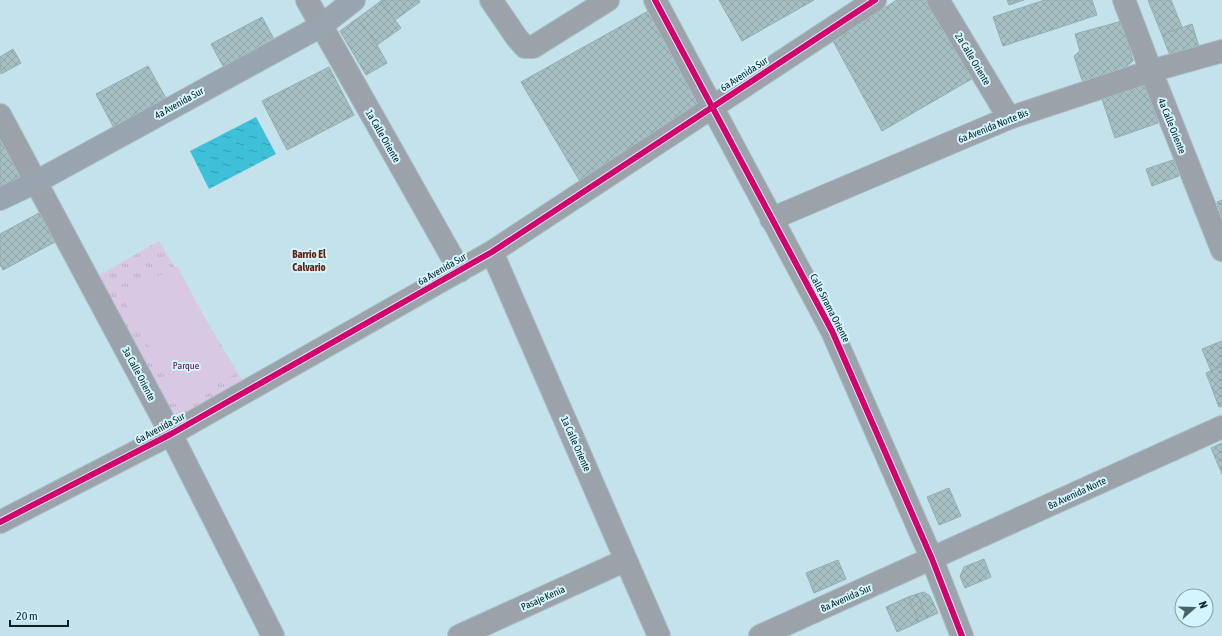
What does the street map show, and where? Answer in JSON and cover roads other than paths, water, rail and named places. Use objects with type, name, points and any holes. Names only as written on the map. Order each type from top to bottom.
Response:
[{"type":"main road","name":"4a Avenida Sur","points":[[0,199],[36,182],[321,26],[354,0]]},
{"type":"street","name":"1a Calle Oriente","points":[[307,0],[460,270]]},
{"type":"street","points":[[491,0],[517,38],[525,47],[533,47],[608,0]]},
{"type":"street","name":"Calle Sirama Oriente","points":[[655,0],[832,331],[932,559],[962,636]]},
{"type":"street","name":"6a Avenida Sur","points":[[0,522],[171,434],[492,252],[875,0]]},
{"type":"street","name":"2a Calle Oriente","points":[[938,0],[1009,118]]},
{"type":"street","name":"4a Calle Oriente","points":[[1124,0],[1222,250]]},
{"type":"street","name":"6a Avenida Norte Bis","points":[[771,219],[1009,118],[1151,71],[1222,51]]},
{"type":"street","name":"3a Calle Oriente","points":[[0,115],[171,434],[273,636]]},
{"type":"street","name":"1a Calle Oriente","points":[[492,252],[659,636]]},
{"type":"street","name":"8a Avenida Norte","points":[[932,559],[1222,427]]},
{"type":"street","name":"8a Avenida Sur","points":[[760,636],[932,559]]},
{"type":"street","name":"Pasaje Kenia","points":[[459,636],[626,560]]},
{"type":"water","points":[[256,117],[276,154],[209,189],[190,151]]},
{"type":"district","name":"Barrio El Calvario","points":[[309,260]]},
{"type":"park label","name":"Parque","points":[[186,365]]}]
